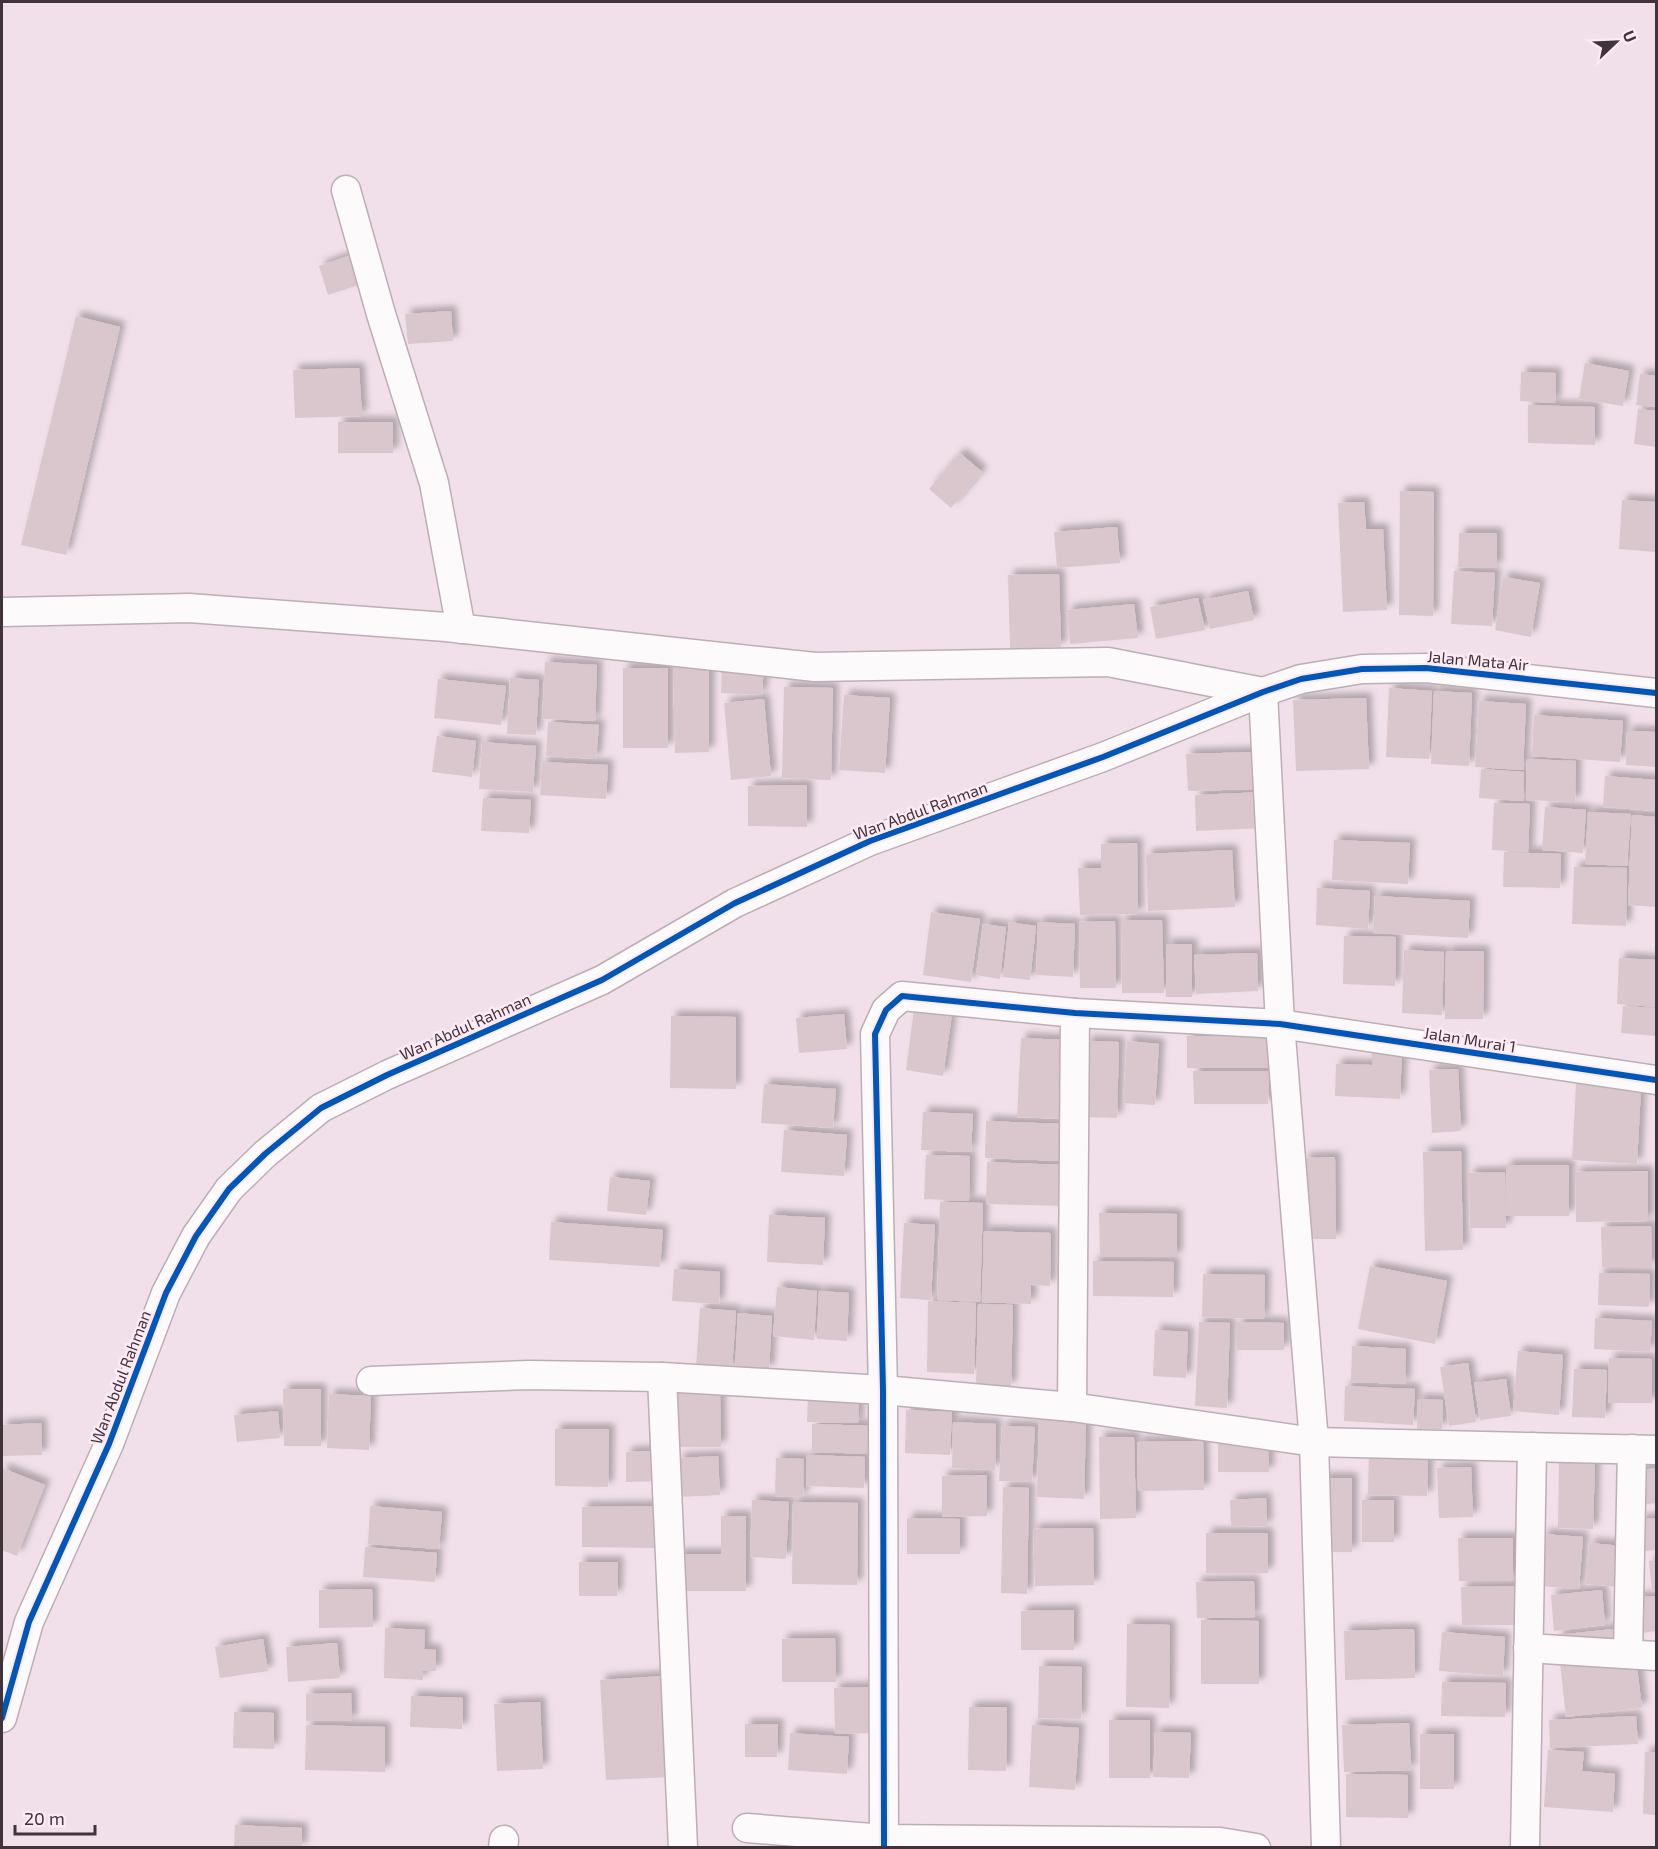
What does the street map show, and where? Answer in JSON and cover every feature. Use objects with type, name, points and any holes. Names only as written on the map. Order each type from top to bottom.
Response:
[{"type":"street","points":[[346,190],[381,314],[434,483],[461,629]]},
{"type":"street","points":[[2,612],[189,608],[461,629],[815,666],[1108,662],[1263,692],[1280,1024],[1314,1442],[1326,1848]]},
{"type":"street","name":"Jalan Mata Air","points":[[1263,692],[1301,679],[1362,669],[1426,668],[1656,693]]},
{"type":"street","name":"Wan Abdul Rahman","points":[[2,1718],[29,1622],[109,1444],[166,1293],[196,1236],[229,1189],[266,1154],[321,1108],[387,1075],[602,980],[735,903],[870,841],[1103,757],[1263,692]]},
{"type":"street","name":"Jalan Murai 1","points":[[884,1843],[883,1390],[875,1034],[886,1010],[902,996],[1075,1014],[1280,1024],[1656,1080]]},
{"type":"street","points":[[1072,1407],[1075,1014]]},
{"type":"street","points":[[371,1381],[529,1375],[662,1377],[883,1390],[1072,1407],[1314,1442],[1644,1450],[1628,1654]]},
{"type":"street","points":[[662,1377],[683,1848]]},
{"type":"street","points":[[1525,1848],[1532,1447]]},
{"type":"street","points":[[1528,1648],[1656,1656]]},
{"type":"street","points":[[747,1828],[884,1843],[1220,1842],[1256,1848]]},
{"type":"building","points":[[351,255],[361,284],[328,295],[319,266]]},
{"type":"building","points":[[451,311],[453,341],[408,344],[405,314]]},
{"type":"building","points":[[76,316],[120,327],[66,555],[21,545]]},
{"type":"building","points":[[1585,363],[1629,371],[1623,406],[1579,399]]},
{"type":"building","points":[[359,368],[362,416],[295,418],[293,370]]},
{"type":"building","points":[[1521,372],[1556,373],[1555,403],[1520,401]]},
{"type":"building","points":[[1640,374],[1656,376],[1656,407],[1636,405]]},
{"type":"building","points":[[1528,405],[1595,407],[1595,445],[1528,443]]},
{"type":"building","points":[[1638,409],[1656,411],[1656,447],[1634,444]]},
{"type":"building","points":[[338,422],[393,422],[393,453],[338,453]]},
{"type":"building","points":[[960,453],[982,472],[951,508],[929,489]]},
{"type":"building","points":[[1400,491],[1434,492],[1433,616],[1399,615]]},
{"type":"building","points":[[1622,500],[1656,502],[1656,552],[1619,549]]},
{"type":"building","points":[[1364,502],[1366,529],[1383,529],[1387,610],[1343,612],[1338,503]]},
{"type":"building","points":[[1117,527],[1120,563],[1057,568],[1054,532]]},
{"type":"building","points":[[1459,533],[1497,533],[1497,568],[1458,567]]},
{"type":"building","points":[[1454,571],[1495,573],[1492,626],[1451,624]]},
{"type":"building","points":[[1059,574],[1061,647],[1010,649],[1008,575]]},
{"type":"building","points":[[1503,577],[1540,583],[1531,637],[1495,630]]},
{"type":"building","points":[[1248,591],[1254,620],[1210,629],[1203,600]]},
{"type":"building","points":[[1198,598],[1205,630],[1156,639],[1150,607]]},
{"type":"building","points":[[1134,604],[1138,638],[1070,644],[1067,610]]},
{"type":"building","points":[[545,662],[597,665],[595,721],[542,719]]},
{"type":"building","points":[[722,662],[764,665],[762,695],[721,693]]},
{"type":"building","points":[[673,667],[709,667],[709,752],[675,753]]},
{"type":"building","points":[[623,668],[668,668],[668,748],[623,748]]},
{"type":"building","points":[[510,678],[539,680],[536,735],[507,734]]},
{"type":"building","points":[[438,679],[506,686],[501,725],[434,718]]},
{"type":"building","points":[[784,687],[833,688],[831,780],[782,778]]},
{"type":"building","points":[[1389,688],[1432,691],[1429,759],[1386,757]]},
{"type":"building","points":[[1434,691],[1472,693],[1469,766],[1431,764]]},
{"type":"building","points":[[844,695],[890,698],[885,773],[839,770]]},
{"type":"building","points":[[1366,698],[1369,769],[1296,771],[1293,700]]},
{"type":"building","points":[[764,699],[771,776],[731,780],[724,703]]},
{"type":"building","points":[[1479,701],[1526,704],[1523,770],[1475,767]]},
{"type":"building","points":[[1534,715],[1623,721],[1620,762],[1532,756]]},
{"type":"building","points":[[548,722],[599,725],[596,759],[546,756]]},
{"type":"building","points":[[1627,731],[1656,732],[1656,767],[1626,765]]},
{"type":"building","points":[[437,736],[476,741],[472,777],[432,772]]},
{"type":"building","points":[[482,742],[536,746],[533,792],[479,789]]},
{"type":"building","points":[[1256,752],[1258,789],[1188,791],[1186,754]]},
{"type":"building","points":[[1527,759],[1576,761],[1575,802],[1526,800]]},
{"type":"building","points":[[542,762],[608,765],[606,799],[540,795]]},
{"type":"building","points":[[1481,769],[1524,772],[1523,801],[1479,798]]},
{"type":"building","points":[[1605,776],[1656,780],[1656,811],[1603,807]]},
{"type":"building","points":[[807,785],[807,827],[748,826],[748,786]]},
{"type":"building","points":[[1264,792],[1265,828],[1196,831],[1195,795]]},
{"type":"building","points":[[483,798],[531,800],[529,833],[481,831]]},
{"type":"building","points":[[1494,803],[1530,804],[1528,852],[1492,850]]},
{"type":"building","points":[[1545,807],[1586,810],[1583,853],[1542,850]]},
{"type":"building","points":[[1588,812],[1631,814],[1627,866],[1585,864]]},
{"type":"building","points":[[1632,815],[1656,817],[1656,907],[1628,905]]},
{"type":"building","points":[[1334,840],[1410,843],[1408,884],[1332,880]]},
{"type":"building","points":[[1137,843],[1138,914],[1080,915],[1078,868],[1101,868],[1101,844]]},
{"type":"building","points":[[1232,850],[1235,907],[1148,911],[1146,854]]},
{"type":"building","points":[[1504,852],[1561,854],[1560,888],[1503,887]]},
{"type":"building","points":[[1574,867],[1627,868],[1626,926],[1572,924]]},
{"type":"building","points":[[1317,888],[1370,891],[1368,929],[1316,925]]},
{"type":"building","points":[[1375,896],[1470,901],[1468,938],[1373,933]]},
{"type":"building","points":[[931,912],[980,919],[971,982],[923,975]]},
{"type":"building","points":[[1121,920],[1162,920],[1164,993],[1122,993]]},
{"type":"building","points":[[1115,921],[1116,988],[1080,988],[1079,922]]},
{"type":"building","points":[[1009,922],[1036,926],[1030,980],[1003,977]]},
{"type":"building","points":[[1038,922],[1075,924],[1073,977],[1036,975]]},
{"type":"building","points":[[983,924],[1006,927],[1000,979],[976,975]]},
{"type":"building","points":[[1344,936],[1396,937],[1395,986],[1343,984]]},
{"type":"building","points":[[1166,944],[1192,944],[1192,997],[1166,997]]},
{"type":"building","points":[[1404,950],[1444,952],[1442,1015],[1402,1013]]},
{"type":"building","points":[[1446,951],[1484,951],[1483,1019],[1445,1019]]},
{"type":"building","points":[[1257,953],[1258,991],[1196,994],[1194,955]]},
{"type":"building","points":[[1619,958],[1656,960],[1656,1007],[1617,1004]]},
{"type":"building","points":[[1623,1006],[1656,1008],[1656,1036],[1621,1033]]},
{"type":"building","points":[[914,1009],[952,1014],[943,1076],[906,1070]]},
{"type":"building","points":[[844,1014],[847,1049],[799,1053],[796,1018]]},
{"type":"building","points":[[671,1016],[736,1017],[736,1089],[670,1088]]},
{"type":"building","points":[[1187,1036],[1274,1037],[1274,1068],[1187,1068]]},
{"type":"building","points":[[1021,1038],[1066,1040],[1063,1119],[1017,1117]]},
{"type":"building","points":[[1086,1041],[1119,1042],[1117,1118],[1084,1117]]},
{"type":"building","points":[[1127,1041],[1159,1044],[1155,1105],[1123,1103]]},
{"type":"building","points":[[1372,1051],[1402,1052],[1400,1099],[1335,1096],[1336,1064],[1372,1065]]},
{"type":"building","points":[[1458,1069],[1461,1131],[1432,1133],[1429,1070]]},
{"type":"building","points":[[1193,1071],[1269,1071],[1268,1104],[1194,1104]]},
{"type":"building","points":[[764,1084],[836,1089],[833,1128],[761,1123]]},
{"type":"building","points":[[1576,1084],[1641,1088],[1637,1164],[1572,1160]]},
{"type":"building","points":[[923,1112],[973,1114],[971,1152],[921,1150]]},
{"type":"building","points":[[986,1121],[1063,1124],[1062,1161],[985,1158]]},
{"type":"building","points":[[784,1130],[847,1135],[844,1176],[781,1172]]},
{"type":"building","points":[[1461,1151],[1463,1250],[1425,1251],[1423,1152]]},
{"type":"building","points":[[926,1155],[970,1156],[969,1201],[924,1199]]},
{"type":"building","points":[[1335,1157],[1336,1239],[1306,1239],[1304,1158]]},
{"type":"building","points":[[987,1162],[1065,1165],[1064,1206],[986,1204]]},
{"type":"building","points":[[1506,1165],[1569,1165],[1569,1216],[1506,1216]]},
{"type":"building","points":[[1648,1171],[1648,1221],[1576,1222],[1575,1172]]},
{"type":"building","points":[[1505,1172],[1506,1228],[1470,1228],[1469,1173]]},
{"type":"building","points":[[610,1177],[650,1181],[646,1215],[607,1211]]},
{"type":"building","points":[[940,1202],[983,1203],[980,1302],[937,1300]]},
{"type":"building","points":[[1099,1213],[1177,1214],[1177,1257],[1100,1257]]},
{"type":"building","points":[[769,1215],[825,1218],[823,1265],[767,1262]]},
{"type":"building","points":[[551,1222],[663,1230],[660,1267],[549,1260]]},
{"type":"building","points":[[904,1223],[935,1225],[931,1300],[900,1298]]},
{"type":"building","points":[[1651,1226],[1652,1267],[1602,1267],[1601,1227]]},
{"type":"building","points":[[984,1231],[1051,1233],[1050,1286],[1031,1285],[1031,1304],[982,1302]]},
{"type":"building","points":[[1093,1261],[1174,1262],[1173,1297],[1093,1296]]},
{"type":"building","points":[[1370,1266],[1447,1281],[1435,1344],[1358,1329]]},
{"type":"building","points":[[674,1269],[720,1272],[719,1304],[672,1301]]},
{"type":"building","points":[[1599,1273],[1650,1274],[1649,1307],[1598,1305]]},
{"type":"building","points":[[1203,1274],[1265,1275],[1264,1319],[1202,1317]]},
{"type":"building","points":[[777,1287],[817,1291],[814,1340],[773,1336]]},
{"type":"building","points":[[819,1291],[849,1293],[847,1341],[817,1339]]},
{"type":"building","points":[[928,1301],[976,1303],[974,1374],[927,1372]]},
{"type":"building","points":[[978,1304],[1013,1305],[1011,1387],[976,1385]]},
{"type":"building","points":[[700,1308],[736,1311],[732,1370],[696,1368]]},
{"type":"building","points":[[738,1313],[772,1316],[769,1370],[735,1368]]},
{"type":"building","points":[[1595,1318],[1652,1321],[1650,1352],[1594,1349]]},
{"type":"building","points":[[1199,1322],[1230,1323],[1227,1408],[1195,1406]]},
{"type":"building","points":[[1237,1322],[1284,1323],[1284,1350],[1237,1350]]},
{"type":"building","points":[[1155,1330],[1188,1332],[1186,1378],[1153,1376]]},
{"type":"building","points":[[1352,1346],[1406,1349],[1405,1384],[1351,1382]]},
{"type":"building","points":[[1518,1351],[1563,1355],[1559,1415],[1513,1411]]},
{"type":"building","points":[[1609,1358],[1652,1359],[1652,1403],[1608,1403]]},
{"type":"building","points":[[1468,1363],[1476,1422],[1449,1426],[1440,1367]]},
{"type":"building","points":[[1574,1369],[1607,1370],[1605,1418],[1572,1417]]},
{"type":"building","points":[[1506,1379],[1511,1416],[1480,1420],[1474,1383]]},
{"type":"building","points":[[1345,1386],[1415,1389],[1413,1425],[1344,1421]]},
{"type":"building","points":[[283,1389],[321,1389],[321,1446],[284,1446]]},
{"type":"building","points":[[671,1390],[720,1390],[721,1447],[672,1447]]},
{"type":"building","points":[[329,1394],[371,1396],[369,1450],[327,1448]]},
{"type":"building","points":[[808,1394],[859,1396],[858,1423],[807,1422]]},
{"type":"building","points":[[1418,1399],[1443,1400],[1442,1429],[1417,1429]]},
{"type":"building","points":[[906,1410],[952,1412],[950,1455],[905,1453]]},
{"type":"building","points":[[278,1411],[280,1438],[237,1442],[234,1415]]},
{"type":"building","points":[[1039,1420],[1086,1421],[1084,1499],[1037,1497]]},
{"type":"building","points":[[953,1422],[996,1424],[995,1470],[952,1468]]},
{"type":"building","points":[[41,1423],[42,1455],[2,1456],[2,1425]]},
{"type":"building","points":[[812,1424],[875,1426],[874,1454],[812,1452]]},
{"type":"building","points":[[1002,1426],[1035,1427],[1032,1482],[999,1481]]},
{"type":"building","points":[[555,1429],[609,1429],[608,1487],[555,1486]]},
{"type":"building","points":[[1099,1437],[1134,1437],[1136,1518],[1100,1519]]},
{"type":"building","points":[[1203,1441],[1204,1490],[1138,1491],[1137,1442]]},
{"type":"building","points":[[1218,1441],[1268,1441],[1269,1472],[1218,1472]]},
{"type":"building","points":[[1369,1448],[1428,1449],[1427,1496],[1368,1495]]},
{"type":"building","points":[[660,1451],[660,1481],[626,1482],[626,1452]]},
{"type":"building","points":[[807,1455],[865,1457],[864,1488],[806,1486]]},
{"type":"building","points":[[718,1456],[720,1495],[679,1497],[678,1458]]},
{"type":"building","points":[[776,1458],[804,1459],[803,1497],[775,1496]]},
{"type":"building","points":[[1559,1460],[1595,1461],[1593,1529],[1558,1528]]},
{"type":"building","points":[[1471,1467],[1473,1517],[1439,1518],[1437,1468]]},
{"type":"building","points":[[2,1468],[45,1485],[17,1556],[2,1550]]},
{"type":"building","points":[[1656,1468],[1656,1503],[1631,1506],[1627,1472]]},
{"type":"building","points":[[987,1475],[987,1516],[942,1517],[942,1476]]},
{"type":"building","points":[[1321,1478],[1352,1478],[1352,1552],[1322,1552]]},
{"type":"building","points":[[1003,1487],[1029,1488],[1027,1594],[1001,1593]]},
{"type":"building","points":[[1266,1498],[1267,1526],[1231,1527],[1230,1500]]},
{"type":"building","points":[[752,1500],[789,1502],[786,1559],[750,1557]]},
{"type":"building","points":[[1362,1500],[1394,1500],[1394,1542],[1362,1542]]},
{"type":"building","points":[[793,1502],[858,1503],[857,1585],[792,1584]]},
{"type":"building","points":[[370,1506],[442,1512],[439,1549],[368,1544]]},
{"type":"building","points":[[658,1506],[658,1548],[582,1547],[582,1507]]},
{"type":"building","points":[[721,1516],[746,1516],[746,1591],[678,1591],[677,1554],[721,1554]]},
{"type":"building","points":[[907,1518],[960,1519],[960,1554],[907,1554]]},
{"type":"building","points":[[1656,1518],[1656,1550],[1642,1551],[1638,1520]]},
{"type":"building","points":[[1093,1528],[1094,1585],[1035,1586],[1033,1529]]},
{"type":"building","points":[[1206,1533],[1268,1533],[1268,1573],[1206,1573]]},
{"type":"building","points":[[1543,1534],[1583,1537],[1579,1589],[1539,1586]]},
{"type":"building","points":[[1458,1538],[1513,1538],[1513,1581],[1459,1581]]},
{"type":"building","points":[[1589,1543],[1623,1546],[1621,1587],[1586,1584]]},
{"type":"building","points":[[365,1547],[437,1553],[435,1582],[363,1577]]},
{"type":"building","points":[[1656,1560],[1656,1592],[1652,1592],[1649,1561]]},
{"type":"building","points":[[579,1562],[618,1562],[617,1596],[579,1596]]},
{"type":"building","points":[[1254,1581],[1255,1617],[1197,1618],[1196,1582]]},
{"type":"building","points":[[1516,1586],[1516,1625],[1462,1625],[1461,1587]]},
{"type":"building","points":[[372,1589],[373,1627],[319,1628],[319,1590]]},
{"type":"building","points":[[1602,1590],[1605,1625],[1554,1631],[1551,1595]]},
{"type":"building","points":[[1656,1596],[1656,1631],[1634,1634],[1630,1598]]},
{"type":"building","points":[[1074,1610],[1074,1650],[1021,1650],[1021,1611]]},
{"type":"building","points":[[1201,1620],[1259,1621],[1259,1684],[1201,1684]]},
{"type":"building","points":[[1127,1624],[1170,1625],[1169,1708],[1126,1707]]},
{"type":"building","points":[[1632,1627],[1642,1708],[1566,1717],[1557,1635]]},
{"type":"building","points":[[385,1628],[425,1630],[424,1649],[436,1650],[436,1671],[423,1671],[423,1680],[384,1678]]},
{"type":"building","points":[[1414,1629],[1415,1678],[1345,1680],[1344,1631]]},
{"type":"building","points":[[1442,1632],[1505,1637],[1503,1676],[1439,1671]]},
{"type":"building","points":[[835,1638],[836,1682],[782,1682],[782,1639]]},
{"type":"building","points":[[263,1639],[268,1671],[220,1678],[215,1647]]},
{"type":"building","points":[[337,1643],[340,1678],[288,1682],[286,1647]]},
{"type":"building","points":[[1039,1666],[1082,1667],[1081,1719],[1038,1718]]},
{"type":"building","points":[[664,1676],[670,1777],[606,1780],[600,1680]]},
{"type":"building","points":[[1442,1682],[1506,1683],[1505,1717],[1441,1716]]},
{"type":"building","points":[[874,1687],[875,1733],[835,1734],[834,1688]]},
{"type":"building","points":[[351,1693],[352,1721],[306,1721],[306,1694]]},
{"type":"building","points":[[411,1696],[463,1698],[462,1729],[410,1727]]},
{"type":"building","points":[[540,1702],[543,1769],[497,1771],[494,1704]]},
{"type":"building","points":[[969,1707],[1007,1707],[1006,1771],[968,1770]]},
{"type":"building","points":[[234,1712],[274,1713],[274,1749],[233,1748]]},
{"type":"building","points":[[1636,1716],[1638,1744],[1550,1748],[1549,1720]]},
{"type":"building","points":[[1109,1720],[1150,1720],[1150,1778],[1109,1778]]},
{"type":"building","points":[[1409,1723],[1411,1770],[1344,1772],[1342,1725]]},
{"type":"building","points":[[745,1724],[778,1724],[777,1757],[745,1757]]},
{"type":"building","points":[[306,1725],[385,1727],[385,1772],[305,1770]]},
{"type":"building","points":[[1032,1725],[1079,1728],[1075,1790],[1029,1787]]},
{"type":"building","points":[[1155,1732],[1191,1733],[1189,1778],[1153,1777]]},
{"type":"building","points":[[790,1733],[849,1737],[847,1774],[788,1770]]},
{"type":"building","points":[[1420,1734],[1454,1734],[1454,1789],[1420,1789]]},
{"type":"building","points":[[1548,1750],[1584,1752],[1582,1771],[1615,1774],[1613,1812],[1544,1807]]},
{"type":"building","points":[[1645,1752],[1656,1752],[1656,1815],[1643,1814]]},
{"type":"building","points":[[1346,1774],[1408,1775],[1408,1818],[1346,1817]]},
{"type":"building","points":[[235,1825],[302,1828],[302,1848],[234,1848]]},
{"type":"cycle path","points":[[2,1718],[29,1622],[109,1444],[166,1293],[196,1236],[229,1189],[265,1154],[321,1108],[387,1075],[602,980],[735,903],[870,841],[1103,757],[1263,692],[1301,679],[1362,669],[1426,668],[1656,693]]},
{"type":"cycle path","points":[[884,1848],[883,1390],[875,1034],[886,1010],[902,996],[1075,1013],[1280,1024],[1656,1080]]}]
